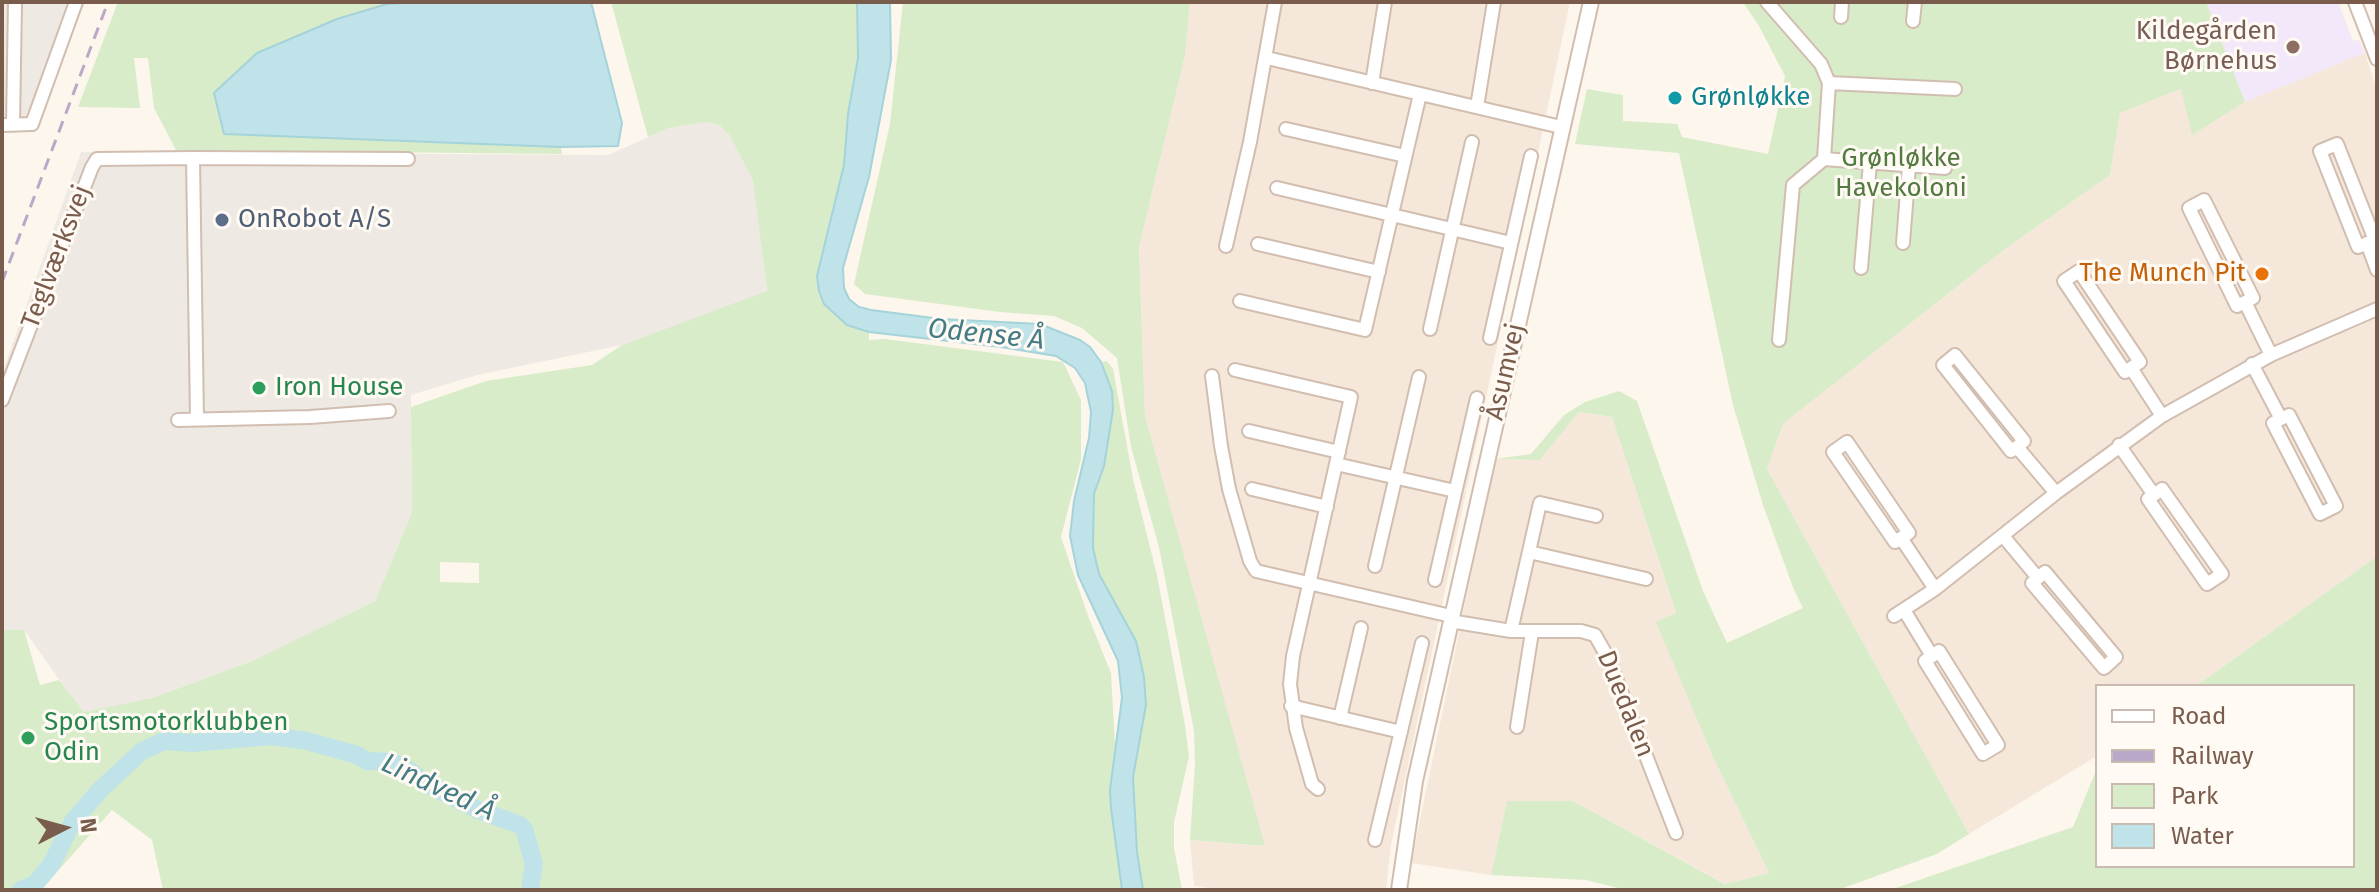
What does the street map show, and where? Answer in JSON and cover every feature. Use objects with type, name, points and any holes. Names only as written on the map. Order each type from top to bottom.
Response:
[{"type":"street","points":[[15,2],[8,125],[32,124],[76,2]]},
{"type":"street","points":[[1226,246],[1267,58],[1275,2]]},
{"type":"street","points":[[1372,83],[1385,2]]},
{"type":"street","points":[[1477,107],[1494,2]]},
{"type":"street","name":"Åsumvej","points":[[1399,890],[1411,803],[1450,619],[1591,2]]},
{"type":"street","points":[[1767,2],[1821,64],[1829,83],[1824,159]]},
{"type":"street","points":[[1841,17],[1842,2]]},
{"type":"street","points":[[1913,21],[1915,2]]},
{"type":"street","points":[[2355,2],[2377,59]]},
{"type":"street","points":[[1267,58],[1561,127]]},
{"type":"street","points":[[1829,83],[1955,89]]},
{"type":"street","points":[[1240,301],[1365,330],[1420,94]]},
{"type":"street","points":[[1286,129],[1405,156]]},
{"type":"street","points":[[1430,329],[1472,142]]},
{"type":"street","points":[[2337,144],[2375,240],[2367,243],[2358,247],[2320,151],[2337,144]]},
{"type":"street","name":"Åsumvej","points":[[1490,338],[1531,156]]},
{"type":"street","points":[[193,158],[197,419]]},
{"type":"street","name":"Teglværksvej","points":[[2,400],[97,159],[408,159]]},
{"type":"street","points":[[1779,340],[1793,185],[1824,159],[1945,168]]},
{"type":"street","points":[[1861,268],[1870,163]]},
{"type":"street","points":[[1903,243],[1909,166]]},
{"type":"street","points":[[1277,188],[1511,243]]},
{"type":"street","points":[[2204,200],[2253,298],[2245,302],[2237,306],[2189,208],[2204,200]]},
{"type":"street","points":[[2367,243],[2377,270]]},
{"type":"street","points":[[1258,244],[1379,272]]},
{"type":"street","points":[[2079,271],[2140,362],[2131,368],[2125,372],[2064,281],[2079,271]]},
{"type":"street","points":[[2245,302],[2271,355]]},
{"type":"street","points":[[1932,656],[1899,613],[1935,589],[2119,445],[2162,416],[2252,364],[2377,309]]},
{"type":"street","points":[[1955,355],[2024,441],[2017,447],[2011,451],[1943,365],[1955,355]]},
{"type":"street","points":[[2252,364],[2281,419]]},
{"type":"street","points":[[2131,368],[2162,416]]},
{"type":"street","points":[[1235,370],[1351,397],[1293,656],[1291,706],[1312,784],[1318,789]]},
{"type":"street","points":[[1212,376],[1229,489],[1250,561],[1256,571],[1450,619]]},
{"type":"street","points":[[1375,566],[1419,377]]},
{"type":"street","name":"Åsumvej","points":[[1435,580],[1477,398]]},
{"type":"street","points":[[178,420],[310,417],[389,411]]},
{"type":"street","points":[[2289,415],[2336,506],[2320,514],[2273,423],[2281,419],[2289,415]]},
{"type":"street","points":[[1249,431],[1396,477],[1455,491]]},
{"type":"street","points":[[1847,442],[1909,533],[1901,538],[1895,542],[1833,452],[1847,442]]},
{"type":"street","points":[[2119,445],[2154,495]]},
{"type":"street","points":[[2017,447],[2056,493]]},
{"type":"street","points":[[1252,489],[1327,507]]},
{"type":"street","points":[[2162,489],[2222,574],[2207,584],[2148,499],[2154,495],[2162,489]]},
{"type":"street","points":[[1511,631],[1540,503],[1596,516]]},
{"type":"street","points":[[2003,536],[2038,578]]},
{"type":"street","points":[[1901,538],[1935,589]]},
{"type":"street","points":[[1529,552],[1646,579]]},
{"type":"street","points":[[2045,572],[2116,657],[2104,668],[2032,583],[2038,578],[2045,572]]},
{"type":"street","name":"Duedalen","points":[[1450,619],[1511,631],[1581,631],[1595,635],[1600,640],[1676,833]]},
{"type":"street","points":[[1340,718],[1361,628]]},
{"type":"street","points":[[1517,727],[1532,632]]},
{"type":"street","points":[[1375,840],[1422,643]]},
{"type":"street","points":[[1939,651],[1998,745],[1983,754],[1925,661],[1932,656],[1939,651]]},
{"type":"street","points":[[1291,706],[1401,732]]},
{"type":"shaded area","points":[[2,2],[85,2],[37,126],[2,130]]},
{"type":"shaded area","points":[[1190,2],[1570,2],[1391,845],[1386,890],[1226,890],[1194,886],[1190,840],[1264,846],[1145,416],[1139,247],[1185,56]]},
{"type":"shaded area","points":[[2206,2],[2338,2],[2353,41],[2359,40],[2365,53],[2377,90],[2377,556],[2199,684],[2095,684],[2095,757],[1969,834],[1767,469],[1783,424],[2001,252],[2110,175],[2120,113],[2181,89],[2193,134],[2245,102]]},
{"type":"shaded area","name":"Kildegården Børnehus","points":[[2206,2],[2338,2],[2353,41],[2359,40],[2365,53],[2245,102]]},
{"type":"shaded area","points":[[706,122],[719,125],[730,136],[754,180],[767,292],[622,345],[477,375],[411,395],[412,512],[375,601],[252,661],[152,698],[83,713],[24,630],[2,630],[2,374],[81,152],[608,155],[669,128]]},
{"type":"shaded area","points":[[1579,412],[1612,417],[1676,614],[1657,622],[1712,755],[1769,873],[1726,884],[1573,801],[1507,801],[1491,875],[1411,863],[1495,459],[1540,460]]},
{"type":"green space","points":[[118,2],[409,2],[406,20],[560,143],[562,154],[176,150],[154,108],[148,58],[134,58],[140,108],[78,107]]},
{"type":"green space","points":[[611,2],[857,2],[858,58],[848,114],[844,165],[817,276],[847,325],[869,332],[869,340],[885,339],[1063,362],[1081,400],[1081,459],[1061,537],[1111,673],[1115,744],[1111,808],[1122,890],[163,890],[152,840],[112,810],[41,890],[2,890],[2,630],[24,630],[40,685],[59,680],[84,712],[152,698],[252,661],[375,601],[412,512],[411,407],[486,381],[592,365],[622,345],[767,291],[753,180],[730,136],[719,125],[706,122],[669,128],[648,137]],"holes":[[[440,562],[479,563],[479,583],[440,582]]]},
{"type":"green space","points":[[903,2],[1190,2],[1185,56],[1139,247],[1145,416],[1265,846],[1190,840],[1194,731],[1159,547],[1131,447],[1117,358],[1082,328],[1054,316],[865,294],[854,284],[890,124]]},
{"type":"green space","name":"Grønløkke Havekoloni","points":[[1743,2],[2206,2],[2245,102],[2192,135],[2181,89],[2120,113],[2110,175],[2001,252],[1783,424],[1767,469],[1969,834],[1937,854],[1838,890],[1626,890],[1586,880],[1491,875],[1507,801],[1573,801],[1725,884],[1769,873],[1712,755],[1656,622],[1676,613],[1612,417],[1579,412],[1540,460],[1495,459],[1531,454],[1564,415],[1585,402],[1619,391],[1637,401],[1703,591],[1727,643],[1803,608],[1763,505],[1733,405],[1679,153],[1575,144],[1587,89],[1623,95],[1623,121],[1677,124],[1682,137],[1768,154],[1785,76]]},
{"type":"green space","points":[[1107,361],[1113,369],[1185,725],[1189,757],[1174,822],[1174,848],[1182,890],[1143,890],[1137,852],[1133,777],[1146,705],[1144,677],[1136,641],[1099,574],[1093,548],[1094,497],[1104,466],[1113,410],[1112,391],[1101,362]]},
{"type":"green space","points":[[2377,556],[2377,890],[1890,890],[2073,827],[2095,773],[2095,868],[2355,868],[2355,684],[2199,684]]},
{"type":"water","points":[[591,2],[622,123],[618,146],[560,147],[224,134],[214,93],[257,53],[337,19],[387,4]]},
{"type":"water","name":"Odense Å","points":[[857,2],[890,2],[891,60],[869,177],[843,268],[844,288],[849,299],[859,307],[871,310],[941,319],[1040,324],[1090,347],[1101,362],[1112,391],[1113,410],[1104,466],[1094,494],[1093,548],[1099,574],[1136,641],[1144,677],[1146,705],[1133,777],[1137,852],[1143,890],[1122,890],[1111,808],[1110,790],[1122,698],[1118,661],[1078,575],[1070,536],[1074,501],[1089,438],[1091,412],[1085,383],[1075,368],[1056,356],[869,332],[847,325],[824,304],[819,291],[817,276],[844,165],[848,114],[858,58]]},
{"type":"waterway","name":"Lindved Å","points":[[21,890],[35,884],[51,865],[73,821],[101,789],[142,751],[164,741],[193,743],[272,736],[307,741],[357,755],[367,761],[393,762],[425,783],[478,810],[520,825],[524,829],[534,864],[530,890]]},
{"type":"railway","points":[[2,282],[108,2]]},
{"type":"place","name":"Kildegården Børnehus","points":[[2293,47]]},
{"type":"place","name":"Grønløkke","points":[[1675,98]]},
{"type":"place","name":"OnRobot A/S","points":[[222,220]]},
{"type":"place","name":"The Munch Pit","points":[[2262,274]]},
{"type":"place","name":"Iron House","points":[[259,388]]},
{"type":"place","name":"Sportsmotorklubben Odin","points":[[28,738]]}]
